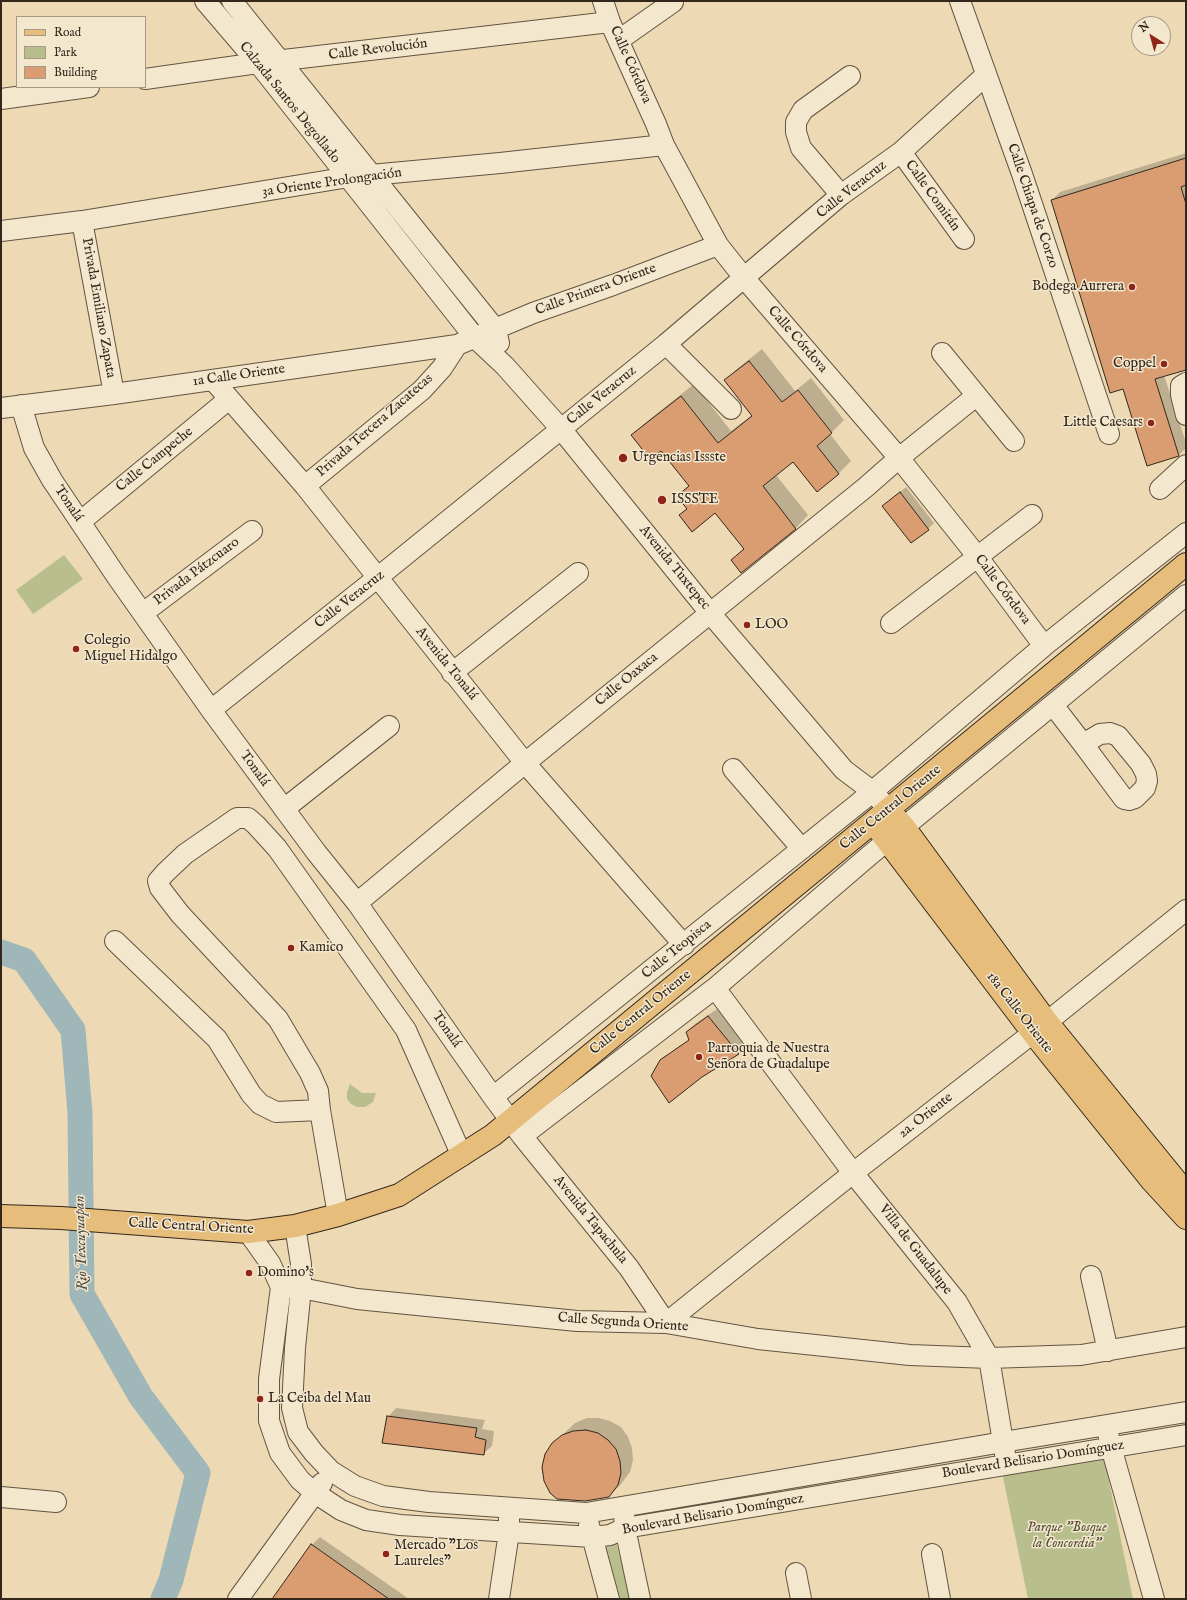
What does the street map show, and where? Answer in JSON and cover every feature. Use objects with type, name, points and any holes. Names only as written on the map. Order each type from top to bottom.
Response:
[{"type":"main road","name":"Calle Central Oriente","points":[[1,1216],[61,1218],[111,1223],[248,1232],[295,1226],[338,1215],[399,1195],[493,1135],[516,1128],[881,816],[1178,571]]},
{"type":"main road","name":"18a Calle Oriente","points":[[881,816],[904,827],[1040,1027],[1152,1181],[1186,1218]]},
{"type":"main road","name":"18a Calle Oriente","points":[[881,816],[887,841],[1040,1027],[1186,1193]]},
{"type":"street","name":"Calzada Santos Degollado","points":[[205,1],[258,63],[349,178],[466,342]]},
{"type":"street","name":"Calzada Santos Degollado","points":[[232,1],[496,330]]},
{"type":"street","name":"Calle Córdova","points":[[603,1],[610,22],[664,145],[718,245],[745,279],[899,458],[977,556],[1044,646]]},
{"type":"street","name":"Calle Chiapa de Corzo","points":[[960,1],[1024,181],[1109,434]]},
{"type":"street","points":[[619,40],[673,2]]},
{"type":"street","name":"Calle Revolución","points":[[146,79],[258,63],[610,22]]},
{"type":"street","name":"Calle Veracruz","points":[[211,710],[378,578],[666,344],[745,279],[842,195],[901,152],[986,75]]},
{"type":"street","points":[[842,195],[801,148],[796,132],[796,122],[803,110],[850,76]]},
{"type":"street","points":[[1,99],[82,88]]},
{"type":"street","name":"3a Oriente Prolongación","points":[[1,230],[82,221],[349,178],[664,145]]},
{"type":"street","name":"Calle Comitán","points":[[901,152],[964,239]]},
{"type":"street","name":"Privada Emiliano Zapata","points":[[82,221],[114,394]]},
{"type":"street","name":"Calle Primera Oriente","points":[[466,342],[532,313],[613,286],[718,245]]},
{"type":"street","name":"Avenida Tuxtepec","points":[[496,330],[504,366]]},
{"type":"street","name":"Avenida Tuxtepec","points":[[466,342],[504,366],[561,429],[710,613],[866,796]]},
{"type":"street","name":"1a Calle Oriente","points":[[1,408],[213,380],[466,342]]},
{"type":"street","name":"Privada Tercera Zacatecas","points":[[305,486],[422,390],[466,342]]},
{"type":"street","points":[[666,344],[731,409]]},
{"type":"street","points":[[942,353],[1014,441]]},
{"type":"street","name":"Avenida Tonalá","points":[[213,380],[305,486],[525,763],[684,945]]},
{"type":"street","points":[[1186,383],[1181,386],[1181,395],[1186,415]]},
{"type":"street","name":"Calle Oaxaca","points":[[357,903],[525,763],[976,396]]},
{"type":"street","name":"Calle Campeche","points":[[80,522],[229,399]]},
{"type":"street","name":"Tonalá","points":[[21,405],[34,448],[52,480],[80,522],[211,710],[316,852],[357,903],[493,1098],[516,1128]]},
{"type":"street","points":[[1160,489],[1186,465]]},
{"type":"street","points":[[891,623],[1032,515]]},
{"type":"street","name":"Privada Pátzcuaro","points":[[143,613],[252,531]]},
{"type":"street","name":"Calle Teopisca","points":[[493,1098],[802,849],[1044,646],[1186,532]]},
{"type":"street","points":[[516,1128],[715,988],[887,841],[1185,597],[1178,571]]},
{"type":"street","points":[[452,673],[578,573]]},
{"type":"street","points":[[1053,705],[1083,744]]},
{"type":"street","points":[[284,809],[389,726]]},
{"type":"street","points":[[733,769],[802,849]]},
{"type":"street","name":"18a Calle Oriente","points":[[866,796],[881,816]]},
{"type":"street","points":[[338,1215],[318,1091],[310,1073],[278,1019],[190,925],[160,888],[158,881],[185,854],[237,818],[248,818],[277,848],[406,1030],[462,1156]]},
{"type":"street","name":"2a. Oriente","points":[[666,1323],[1186,910]]},
{"type":"street","points":[[115,941],[217,1039],[251,1094],[260,1104],[276,1112],[320,1110]]},
{"type":"street","name":"Villa de Guadalupe","points":[[715,988],[853,1173],[956,1302],[990,1358]]},
{"type":"street","name":"Avenida Tapachula","points":[[516,1128],[629,1268],[666,1323]]},
{"type":"street","name":"Boulevard Belisario Domínguez","points":[[295,1226],[301,1264],[301,1288],[295,1348],[292,1408],[298,1432],[331,1471],[355,1486],[383,1496],[429,1502],[586,1513],[1107,1424],[1186,1412]]},
{"type":"street","points":[[248,1232],[270,1263],[281,1287]]},
{"type":"street","points":[[1091,1276],[1108,1351]]},
{"type":"street","name":"Calle Segunda Oriente","points":[[281,1287],[301,1288],[357,1299],[577,1321],[666,1323],[758,1339],[910,1355],[990,1358]]},
{"type":"street","name":"Boulevard Belisario Domínguez","points":[[281,1287],[269,1379],[269,1421],[280,1453],[300,1480],[315,1493],[341,1510],[366,1520],[400,1525],[592,1537],[610,1535],[625,1528],[1186,1435]]},
{"type":"street","points":[[1006,1464],[990,1358],[1081,1355],[1186,1337]]},
{"type":"street","points":[[1107,1424],[1111,1447],[1154,1599]]},
{"type":"street","points":[[238,1599],[331,1471]]},
{"type":"street","points":[[1,1497],[56,1502]]},
{"type":"street","points":[[427,1527],[429,1502]]},
{"type":"street","points":[[623,1506],[625,1528],[640,1599]]},
{"type":"street","points":[[499,1599],[509,1532],[509,1508]]},
{"type":"street","points":[[586,1513],[609,1599]]},
{"type":"street","points":[[932,1554],[940,1599]]},
{"type":"street","points":[[796,1573],[801,1599]]},
{"type":"green space","points":[[64,555],[83,579],[33,614],[16,590]]},
{"type":"green space","points":[[350,1084],[362,1093],[376,1093],[373,1102],[365,1107],[357,1107],[351,1104],[347,1099],[347,1092]]},
{"type":"green space","name":"Parque \"Bosque la Concordia\"","points":[[1103,1451],[1133,1599],[1028,1599],[1002,1472]]},
{"type":"green space","points":[[616,1543],[631,1599],[612,1599],[598,1550]]},
{"type":"building","name":"Bodega Aurrera","points":[[1186,158],[1186,185],[1181,187],[1186,204],[1186,370],[1155,379],[1179,456],[1147,466],[1123,389],[1110,393],[1051,200]]},
{"type":"building","points":[[749,361],[782,402],[798,390],[832,433],[817,446],[839,474],[817,492],[793,462],[763,486],[796,529],[741,573],[731,560],[744,549],[715,513],[692,532],[679,515],[687,509],[677,496],[689,486],[661,451],[650,459],[631,435],[681,396],[718,443],[752,416],[724,380]]},
{"type":"building","points":[[900,492],[929,530],[911,543],[882,506]]},
{"type":"building","name":"Parroquia de Nuestra Señora de Guadalupe","points":[[708,1016],[739,1054],[702,1077],[669,1103],[651,1076],[660,1060],[689,1040],[686,1032]]},
{"type":"building","points":[[387,1416],[477,1428],[475,1437],[486,1440],[484,1455],[382,1443]]},
{"type":"building","points":[[586,1430],[598,1433],[608,1440],[616,1449],[620,1461],[621,1473],[618,1485],[609,1497],[585,1501],[557,1499],[550,1493],[544,1481],[542,1467],[545,1454],[552,1443],[562,1435],[573,1431]]},
{"type":"building","points":[[311,1544],[389,1599],[272,1599]]},
{"type":"waterway","name":"Rio Texcuyuapan","points":[[1,952],[24,960],[73,1030],[80,1113],[82,1294],[141,1397],[198,1473],[171,1580],[163,1599]]},
{"type":"place","name":"Bodega Aurrera","points":[[1132,287]]},
{"type":"place","name":"Coppel","points":[[1164,364]]},
{"type":"place","name":"Little Caesars","points":[[1151,423]]},
{"type":"place","name":"Urgencias Issste","points":[[623,458]]},
{"type":"place","name":"ISSSTE","points":[[662,500]]},
{"type":"place","name":"LOO","points":[[747,625]]},
{"type":"place","name":"Colegio Miguel Hidalgo","points":[[76,649]]},
{"type":"place","name":"Kamico","points":[[291,948]]},
{"type":"place","name":"Parroquia de Nuestra Señora de Guadalupe","points":[[699,1057]]},
{"type":"place","name":"Domino's","points":[[249,1273]]},
{"type":"place","name":"La Ceiba del Mau","points":[[260,1399]]},
{"type":"place","name":"Mercado \"Los Laureles\"","points":[[386,1554]]}]
